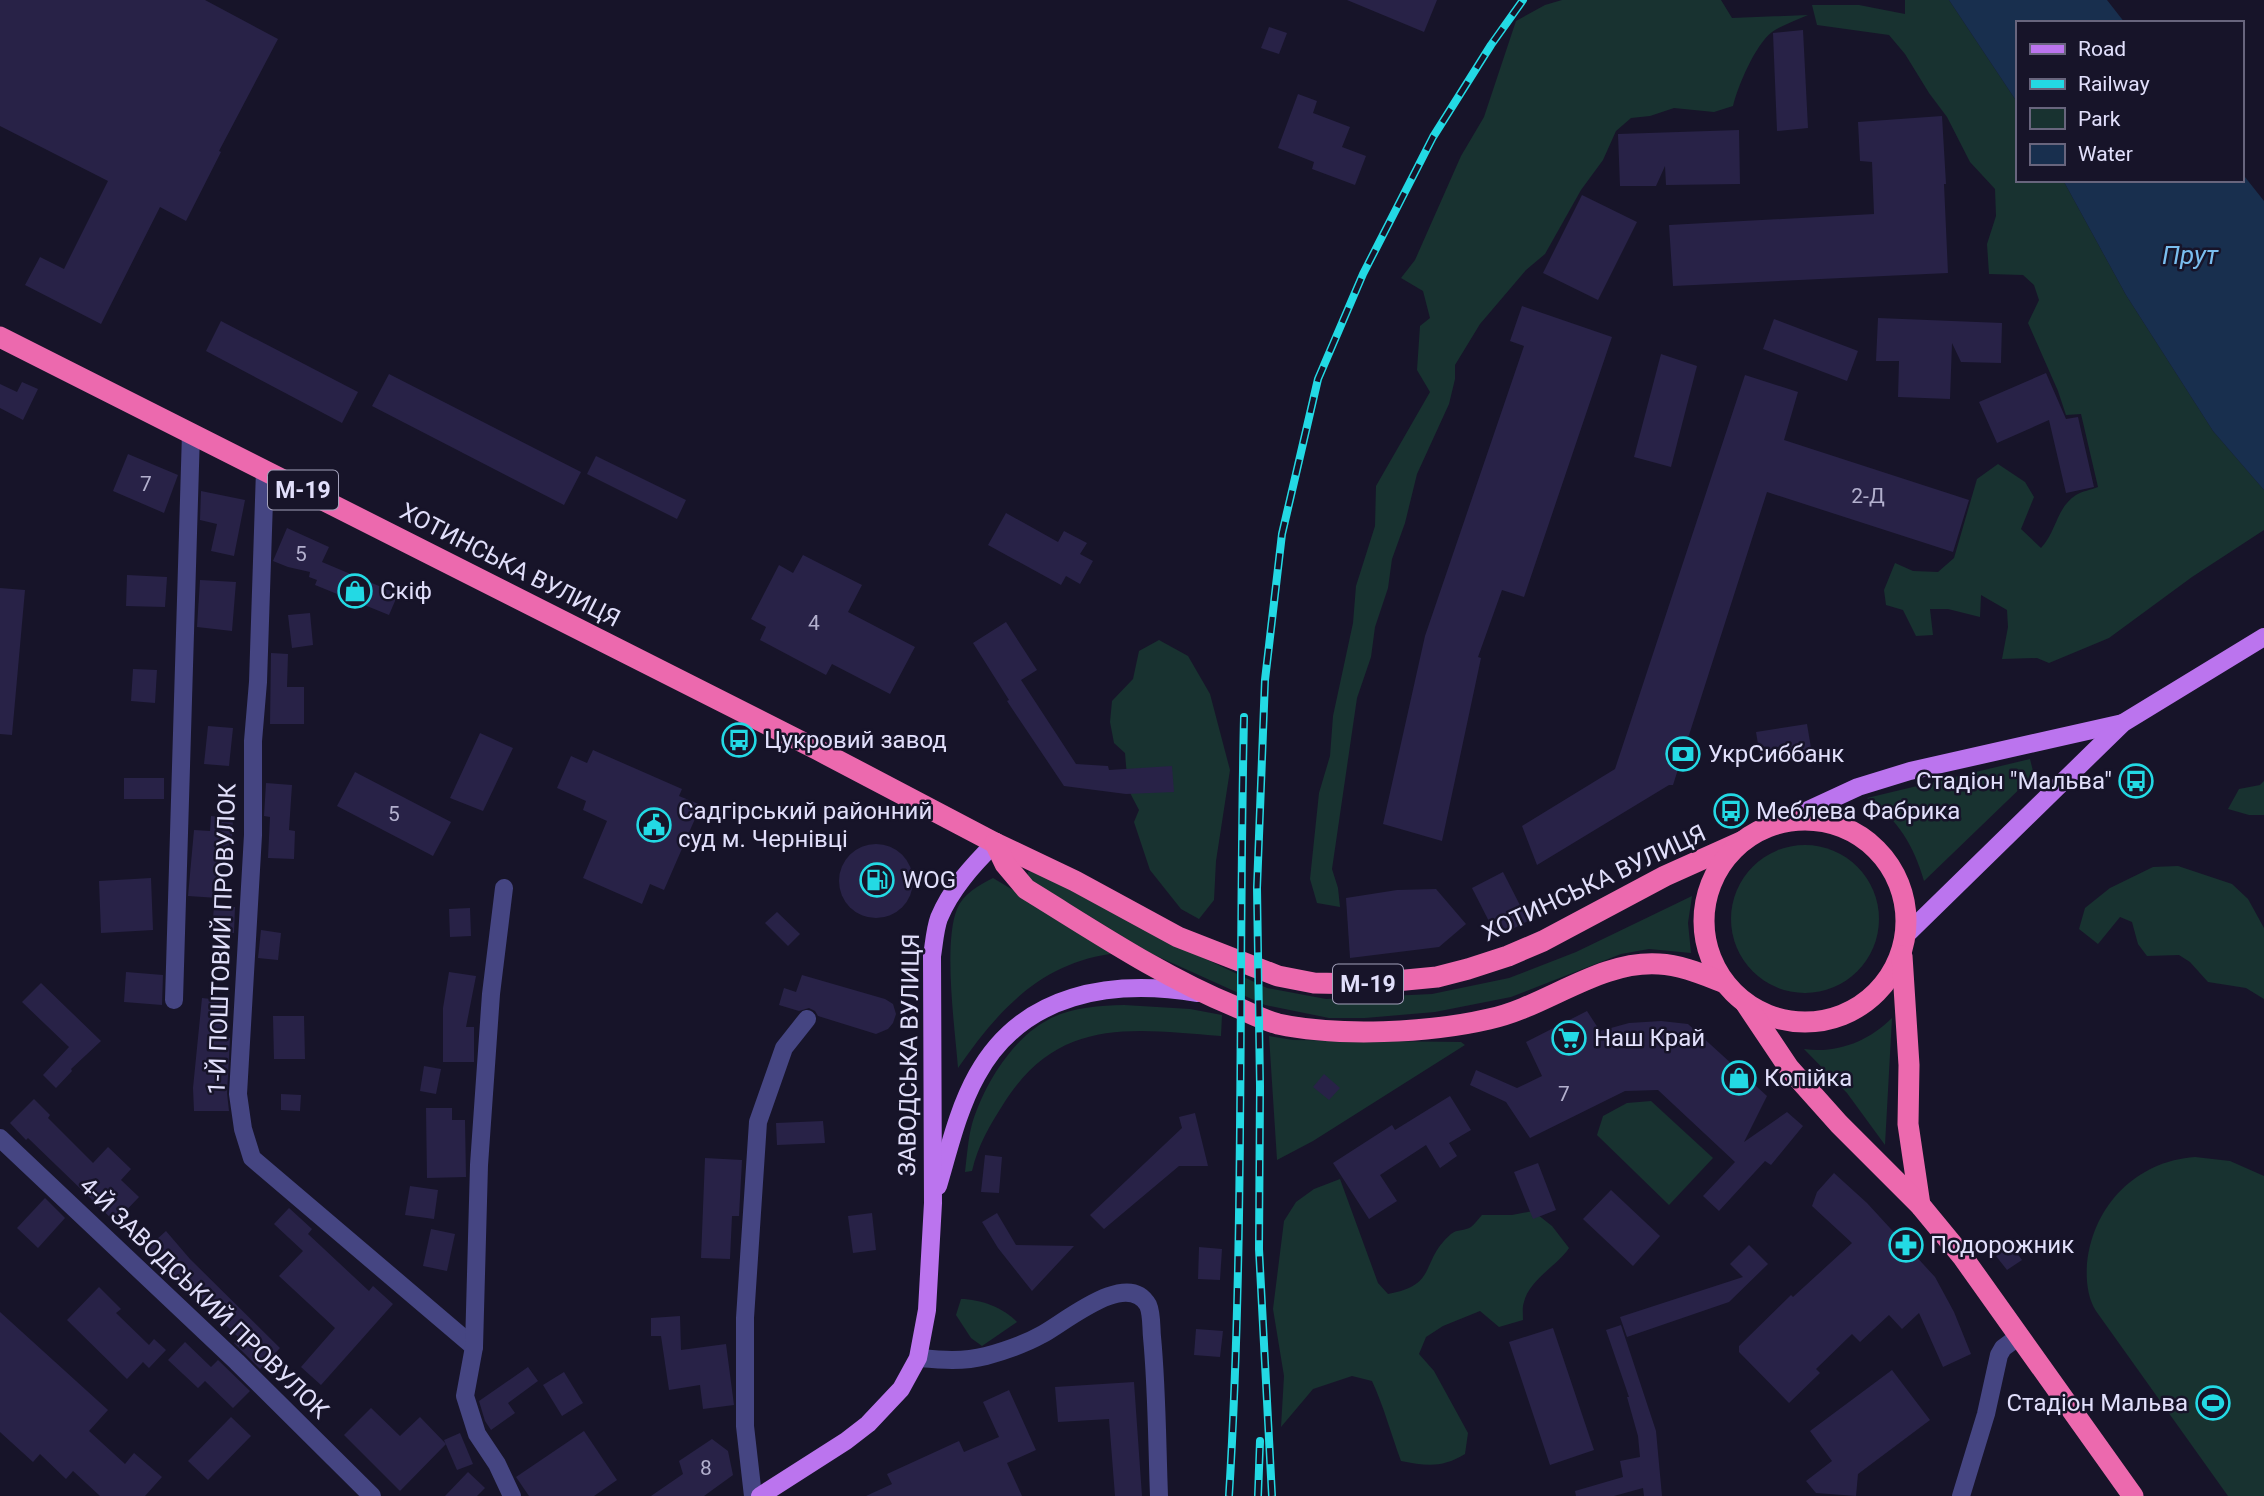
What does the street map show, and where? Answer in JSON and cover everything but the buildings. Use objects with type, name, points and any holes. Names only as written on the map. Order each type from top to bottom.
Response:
[{"type":"highway","name":"ХОТИНСЬКА ВУЛИЦЯ","points":[[0,337],[811,747],[1178,937],[1279,976],[1314,983],[1364,985],[1437,977],[1508,956],[1542,941],[1665,876],[1743,841]]},
{"type":"highway","name":"М-19","points":[[1920,1205],[1908,1124],[1909,1065],[1904,944],[1907,920],[1902,890],[1896,876],[1878,851],[1854,832],[1826,822],[1810,820],[1780,823],[1760,830],[1727,856],[1709,887],[1704,915],[1705,937],[1711,958],[1725,983],[1745,1002],[1789,1069],[1839,1124],[1920,1205],[1962,1256],[2133,1496]]},
{"type":"highway","name":"М-19","points":[[995,843],[1004,864],[1026,889],[1207,995]]},
{"type":"highway","name":"М-19","points":[[1745,1002],[1776,1018],[1793,1022],[1810,1023],[1836,1018],[1860,1007],[1874,996],[1895,969],[1904,944]]},
{"type":"highway","name":"ЗАВОДСЬКА ВУЛИЦЯ","points":[[1207,995],[1276,1023],[1327,1030],[1380,1030],[1427,1028],[1490,1019],[1632,965],[1660,964],[1725,983]]},
{"type":"main road","points":[[1904,944],[2123,723],[2264,636]]},
{"type":"main road","points":[[1780,823],[1858,787],[1910,771],[2123,723]]},
{"type":"main road","name":"ЗАВОДСЬКА ВУЛИЦЯ","points":[[760,1496],[868,1424],[901,1389],[918,1358],[928,1310],[933,1203],[932,956],[938,920],[955,889],[970,868],[995,843]]},
{"type":"main road","name":"ЗАВОДСЬКА ВУЛИЦЯ","points":[[933,1203],[963,1108],[977,1074],[1012,1031],[1035,1013],[1052,1003],[1119,990],[1181,990],[1207,995]]},
{"type":"street","points":[[174,1000],[191,433]]},
{"type":"street","name":"1-Й ПОШТОВИЙ ПРОВУЛОК","points":[[265,470],[253,741],[253,835],[238,1094],[243,1129],[252,1158],[474,1347]]},
{"type":"street","points":[[504,888],[491,994],[479,1165],[474,1347],[465,1396],[477,1434],[497,1464],[512,1496]]},
{"type":"street","points":[[753,1496],[745,1426],[745,1318],[758,1122],[784,1048],[807,1019]]},
{"type":"street","name":"4-Й ЗАВОДСЬКИЙ ПРОВУЛОК","points":[[0,1138],[228,1353],[372,1496]]},
{"type":"street","points":[[918,1358],[951,1362],[985,1356],[1041,1336],[1104,1298],[1132,1293],[1142,1299],[1149,1308],[1154,1351],[1159,1496]]},
{"type":"street","points":[[1961,1496],[1986,1414],[1999,1355],[2003,1348],[2018,1337]]},
{"type":"green space","points":[[1562,0],[1721,0],[1732,18],[1808,15],[1772,32],[1759,46],[1748,66],[1733,106],[1714,112],[1674,108],[1650,116],[1631,118],[1616,131],[1603,160],[1581,190],[1545,254],[1526,270],[1480,324],[1455,365],[1455,379],[1449,404],[1417,474],[1405,523],[1392,559],[1388,588],[1375,627],[1371,657],[1357,698],[1332,869],[1340,907],[1317,903],[1310,879],[1319,793],[1330,756],[1333,716],[1353,623],[1356,586],[1375,526],[1376,486],[1430,392],[1417,370],[1420,326],[1430,318],[1423,291],[1401,278],[1415,260],[1461,156],[1484,117],[1516,21],[1545,5]]},
{"type":"green space","points":[[1905,0],[1949,0],[2016,100],[2016,182],[2064,182],[2126,295],[2213,431],[2264,490],[2264,530],[2192,577],[2109,638],[2049,663],[2037,658],[2002,659],[2008,627],[2007,610],[1981,595],[1980,617],[1948,609],[1930,609],[1933,635],[1916,636],[1903,610],[1886,605],[1884,590],[1895,563],[1913,571],[1938,572],[1954,558],[1977,479],[1998,464],[2025,482],[2034,497],[2021,529],[2041,548],[2069,500],[2098,487],[2081,414],[2066,415],[2028,323],[2039,300],[2034,285],[2023,275],[1989,274],[1987,244],[1996,216],[1995,189],[1970,162],[1947,117],[1889,35],[1817,25],[1812,5],[1859,5],[1905,14]]},
{"type":"green space","points":[[1159,640],[1188,656],[1210,694],[1230,770],[1216,861],[1214,900],[1199,919],[1181,909],[1150,870],[1134,822],[1139,810],[1128,789],[1125,753],[1114,743],[1110,722],[1112,701],[1133,679],[1139,651]]},
{"type":"green space","points":[[2030,759],[2034,775],[1924,881],[1903,834],[1888,815],[1867,798]]},
{"type":"green space","points":[[2264,781],[2264,815],[2249,815],[2228,809],[2239,789],[2260,785]]},
{"type":"green space","points":[[1805,845],[1833,851],[1846,857],[1857,867],[1867,878],[1873,891],[1879,919],[1873,947],[1867,960],[1857,971],[1846,981],[1833,987],[1805,993],[1777,987],[1764,981],[1753,971],[1743,960],[1737,947],[1731,919],[1737,891],[1743,878],[1753,867],[1764,857],[1777,851]]},
{"type":"green space","points":[[2178,866],[2232,884],[2248,899],[2264,928],[2264,999],[2246,988],[2208,982],[2190,962],[2179,955],[2147,956],[2138,944],[2132,922],[2120,917],[2098,944],[2079,929],[2085,908],[2110,888],[2153,867]]},
{"type":"green space","points":[[1033,870],[1157,936],[1267,988],[1326,999],[1432,994],[1509,978],[1576,952],[1692,896],[1688,923],[1691,953],[1649,949],[1621,954],[1511,997],[1435,1012],[1329,1018],[1265,1005],[1150,953],[1027,878],[1028,872]]},
{"type":"green space","points":[[993,878],[1118,953],[1067,966],[1025,991],[990,1026],[958,1068],[950,964],[953,924],[957,909],[967,894]]},
{"type":"green space","points":[[1124,1005],[1190,1009],[1222,1015],[1221,1036],[1128,1031],[1100,1034],[1073,1042],[1049,1055],[1025,1075],[1004,1103],[985,1136],[972,1171],[965,1172],[972,1124],[983,1095],[1000,1066],[1021,1040],[1055,1016],[1074,1010]]},
{"type":"green space","points":[[1892,1018],[1885,1145],[1847,1093],[1804,1049],[1828,1050],[1852,1044],[1873,1033]]},
{"type":"green space","points":[[1269,1036],[1293,1040],[1461,1042],[1465,1045],[1313,1141],[1277,1160]]},
{"type":"green space","points":[[1651,1101],[1713,1158],[1669,1205],[1597,1135],[1603,1116],[1627,1103]]},
{"type":"green space","name":"Стадіон Мальва","points":[[2195,1157],[2230,1161],[2264,1176],[2264,1496],[2228,1496],[2096,1311],[2089,1294],[2087,1263],[2091,1242],[2109,1205],[2137,1177],[2154,1167]]},
{"type":"green space","points":[[1340,1179],[1378,1283],[1388,1294],[1415,1285],[1427,1271],[1441,1244],[1456,1231],[1471,1227],[1482,1215],[1512,1215],[1533,1211],[1552,1226],[1569,1248],[1531,1287],[1523,1304],[1523,1320],[1499,1327],[1480,1311],[1443,1326],[1426,1337],[1419,1354],[1434,1371],[1468,1433],[1465,1454],[1449,1462],[1427,1465],[1401,1461],[1372,1381],[1352,1376],[1313,1389],[1281,1427],[1284,1376],[1273,1309],[1284,1221],[1296,1202],[1314,1189]]},
{"type":"green space","points":[[961,1299],[991,1305],[1017,1322],[982,1346],[971,1338],[956,1315]]},
{"type":"water","points":[[1949,0],[2107,0],[2123,21],[2016,21],[2016,100]]},
{"type":"water","name":"Прут","points":[[2243,175],[2264,201],[2264,490],[2213,431],[2126,295],[2064,182],[2243,182]]},
{"type":"railway","points":[[1272,1496],[1259,1249],[1257,888],[1265,680],[1282,534],[1318,379],[1363,274],[1433,137],[1523,0]]},
{"type":"railway","points":[[1229,1496],[1239,1204],[1244,717]]},
{"type":"railway","points":[[1258,1496],[1260,1441]]},
{"type":"place","name":"Скіф","points":[[355,591]]},
{"type":"place","name":"Цукровий завод","points":[[739,740]]},
{"type":"place","name":"УкрСиббанк","points":[[1683,754]]},
{"type":"place","name":"Стадіон \"Мальва\"","points":[[2136,781]]},
{"type":"place","name":"Меблева Фабрика","points":[[1731,811]]},
{"type":"place","name":"Садгірський районний суд м. Чернівці","points":[[654,825]]},
{"type":"place","name":"WOG","points":[[877,880]]},
{"type":"place","name":"Наш Край","points":[[1569,1038]]},
{"type":"place","name":"Копійка","points":[[1739,1078]]},
{"type":"place","name":"Подорожник","points":[[1906,1245]]},
{"type":"place","name":"Стадіон Мальва","points":[[2213,1403]]}]
